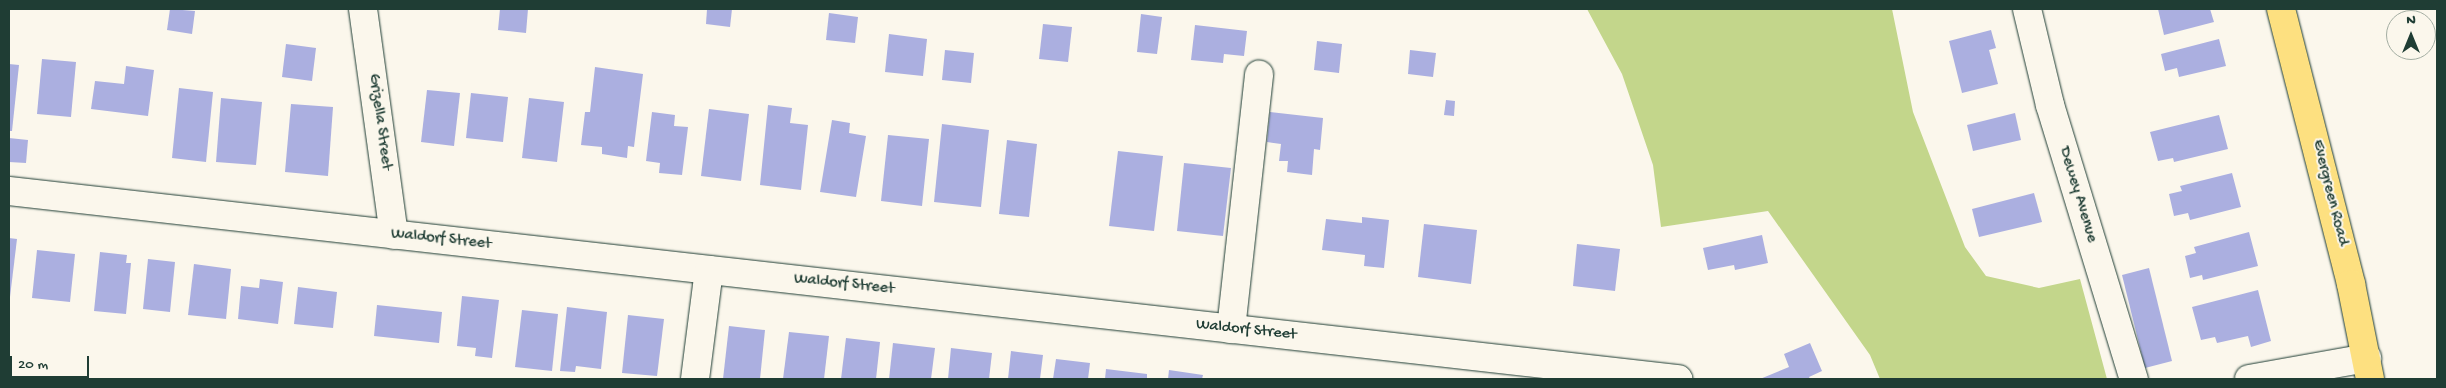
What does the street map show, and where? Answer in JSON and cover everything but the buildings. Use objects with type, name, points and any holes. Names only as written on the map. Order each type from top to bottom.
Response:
[{"type":"main road","name":"Evergreen Road","points":[[2281,9],[2343,249],[2369,369]]},
{"type":"street","name":"Grizella Street","points":[[364,9],[394,234]]},
{"type":"street","name":"Dewey Avenue","points":[[2027,9],[2050,106],[2134,379]]},
{"type":"street","points":[[1231,329],[1259,75]]},
{"type":"street","name":"Waldorf Street","points":[[9,191],[1678,379]]},
{"type":"street","points":[[695,379],[709,270]]},
{"type":"street","points":[[2249,379],[2369,369]]},
{"type":"green space","points":[[1587,9],[1892,9],[1913,112],[1965,247],[1986,276],[2039,288],[2080,279],[2107,379],[1880,379],[1870,355],[1768,211],[1661,227],[1653,165],[1622,74]]}]
